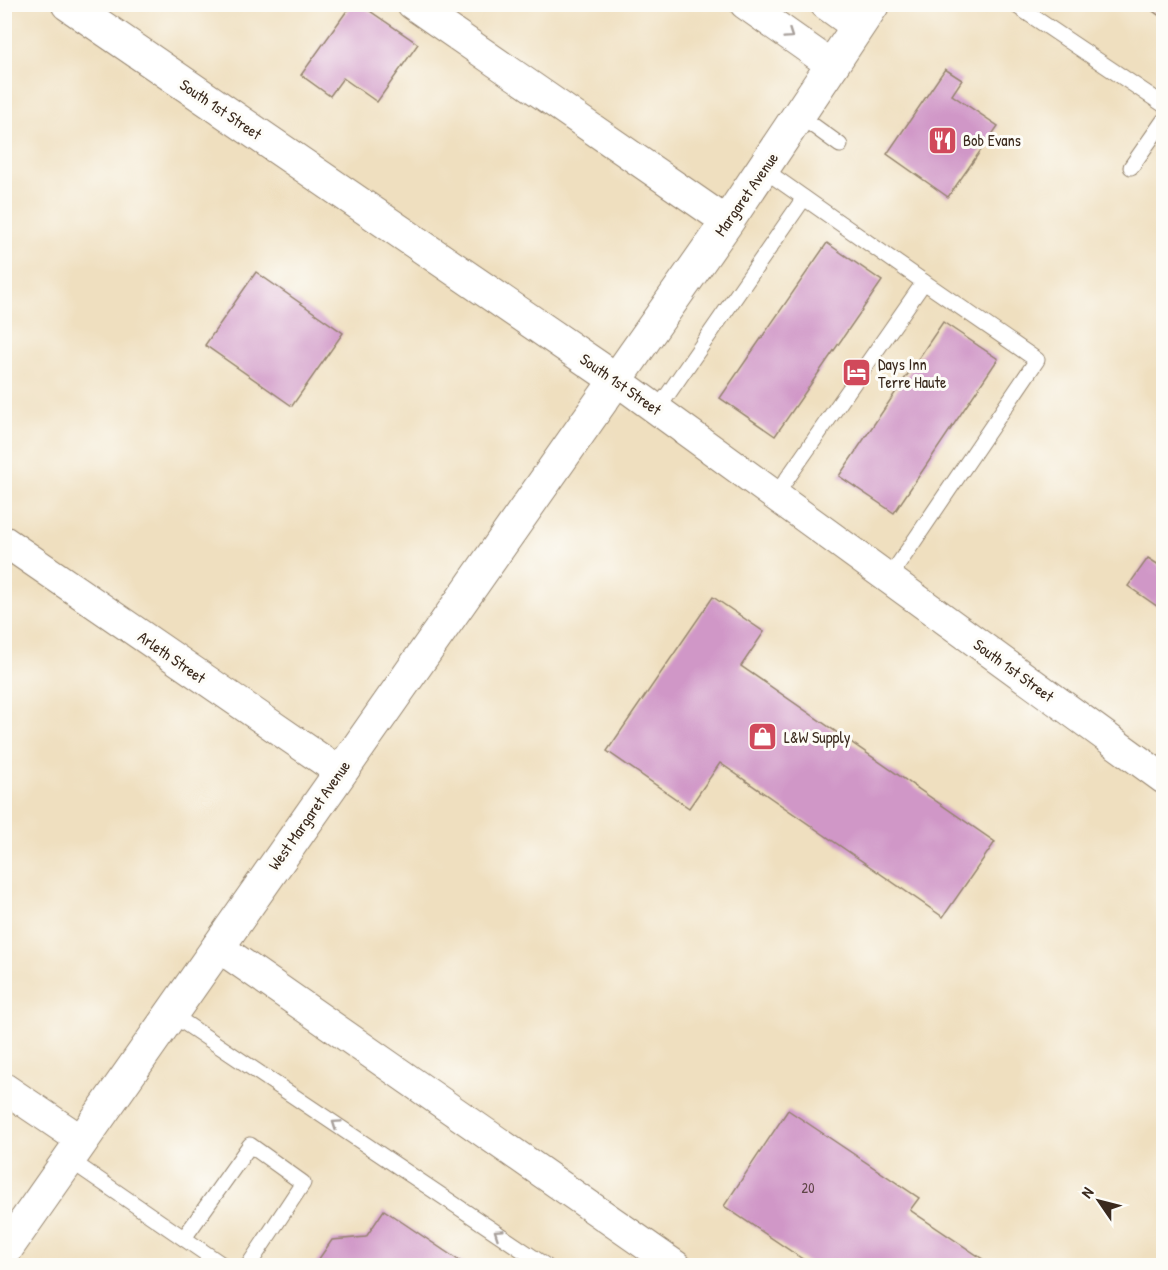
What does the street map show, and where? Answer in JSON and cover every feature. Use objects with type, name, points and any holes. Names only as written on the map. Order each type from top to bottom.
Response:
[{"type":"street","name":"South 1st Street","points":[[68,4],[615,379],[1164,778]]},
{"type":"street","points":[[412,4],[727,222]]},
{"type":"street","points":[[744,4],[833,66]]},
{"type":"street","points":[[825,4],[865,16]]},
{"type":"street","name":"Margaret Avenue","points":[[615,379],[763,170],[865,16]]},
{"type":"street","name":"West Margaret Avenue","points":[[4,1252],[615,379]]},
{"type":"street","name":"Arleth Street","points":[[4,541],[340,772]]},
{"type":"street","points":[[217,946],[676,1266]]},
{"type":"street","points":[[4,1088],[75,1150]]},
{"type":"lane","points":[[1014,4],[1164,105]]},
{"type":"lane","points":[[800,116],[840,145]]},
{"type":"lane","points":[[1131,167],[1164,120]]},
{"type":"lane","points":[[763,170],[1037,360],[889,579]]},
{"type":"lane","points":[[657,410],[804,198]]},
{"type":"lane","points":[[775,496],[924,282]]},
{"type":"lane","points":[[170,1013],[546,1266]]},
{"type":"lane","points":[[184,1238],[250,1145],[303,1184],[248,1266]]},
{"type":"lane","points":[[75,1150],[184,1238],[224,1266]]},
{"type":"building","points":[[1143,4],[1164,4],[1164,19]]},
{"type":"building","points":[[351,5],[361,5],[418,44],[377,102],[343,78],[330,96],[301,75]]},
{"type":"building","name":"Bob Evans","points":[[945,69],[962,80],[952,95],[998,126],[948,197],[887,154]]},
{"type":"building","points":[[827,243],[882,281],[775,436],[720,398]]},
{"type":"building","points":[[256,272],[343,333],[292,406],[205,345]]},
{"type":"building","points":[[943,322],[998,359],[894,513],[839,476]]},
{"type":"building","points":[[1148,558],[1162,567],[1164,565],[1164,611],[1128,586]]},
{"type":"building","points":[[713,597],[764,632],[741,666],[995,842],[943,917],[720,763],[689,808],[607,751]]},
{"type":"building","points":[[788,1110],[919,1198],[910,1210],[993,1266],[813,1266],[724,1206]]},
{"type":"building","points":[[384,1210],[467,1266],[314,1266],[332,1240],[366,1237]]},
{"type":"place","name":"Bob Evans","points":[[942,140]]},
{"type":"place","name":"Days Inn Terre Haute","points":[[857,373]]},
{"type":"place","name":"L&W Supply","points":[[763,737]]}]
